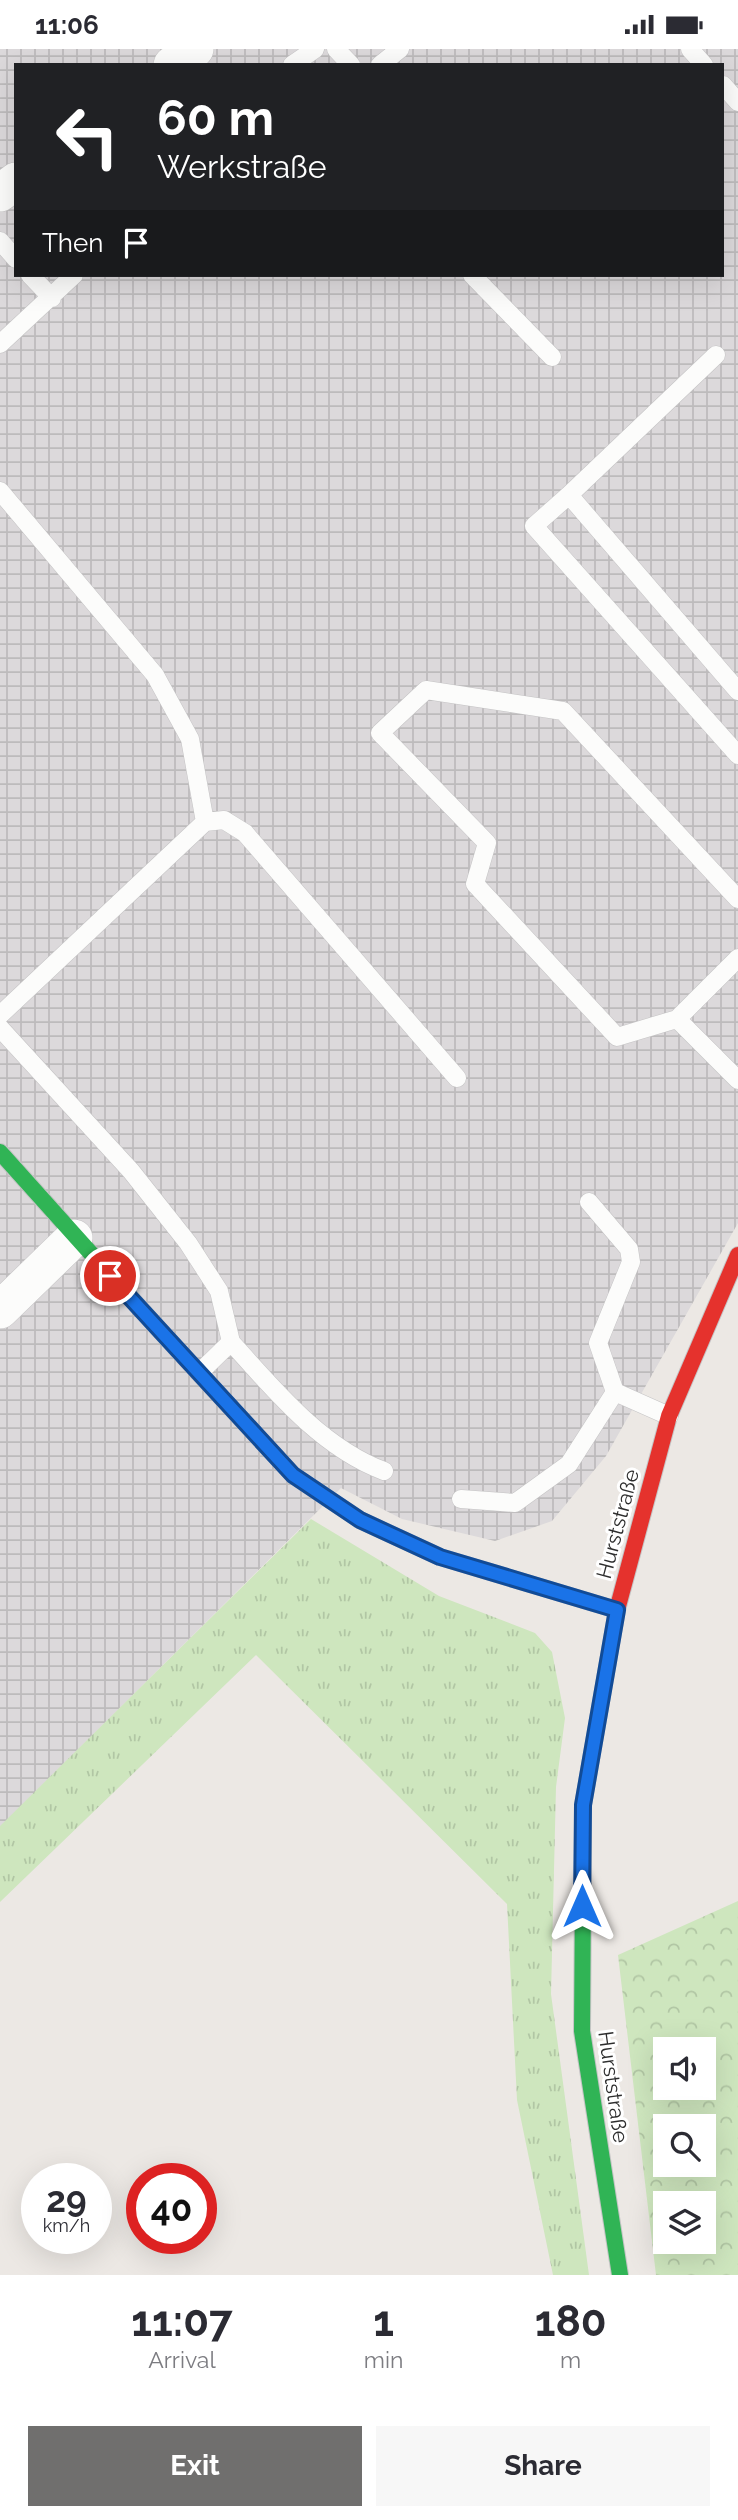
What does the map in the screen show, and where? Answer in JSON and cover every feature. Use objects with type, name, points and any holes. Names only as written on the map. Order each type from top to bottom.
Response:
[{"type":"street","points":[[175,63],[195,49]]},
{"type":"street","points":[[0,1152],[74,1238],[293,1475],[360,1520],[440,1557],[617,1610]]},
{"type":"street","points":[[0,1310],[74,1238]]},
{"type":"street","name":"Hurststraße","points":[[620,2275],[582,2032],[583,1805],[617,1610],[669,1416],[738,1255]]},
{"type":"lane","points":[[295,63],[314,49]]},
{"type":"lane","points":[[336,49],[349,63]]},
{"type":"lane","points":[[382,63],[400,49]]},
{"type":"lane","points":[[690,49],[702,63]]},
{"type":"lane","points":[[724,86],[738,102]]},
{"type":"lane","points":[[0,241],[14,256]]},
{"type":"lane","points":[[32,277],[52,298]]},
{"type":"lane","points":[[0,344],[72,277]]},
{"type":"lane","points":[[474,277],[552,358]]},
{"type":"lane","points":[[716,355],[534,526],[738,755]]},
{"type":"lane","points":[[0,491],[155,675],[190,739],[205,822]]},
{"type":"lane","points":[[569,495],[738,691]]},
{"type":"lane","points":[[738,899],[563,711],[426,690],[380,733],[487,843],[475,884],[617,1037],[677,1019],[738,958]]},
{"type":"lane","points":[[0,1015],[205,822],[224,820],[245,833],[457,1078]]},
{"type":"lane","points":[[677,1019],[738,1080]]},
{"type":"lane","points":[[0,1028],[131,1171],[188,1244],[219,1291],[231,1342],[279,1396],[357,1461],[384,1471]]},
{"type":"lane","points":[[589,1202],[629,1249],[631,1262],[598,1343],[615,1392],[669,1416]]},
{"type":"lane","points":[[199,1373],[231,1342]]},
{"type":"lane","points":[[461,1499],[514,1503],[569,1464],[615,1392]]},
{"type":"shaded area","points":[[0,49],[738,49],[738,1223],[606,1456],[552,1521],[495,1541],[402,1519],[341,1488],[0,1827]]},
{"type":"green space","points":[[311,1519],[439,1596],[535,1633],[552,1652],[565,1718],[556,1787],[551,1994],[589,2275],[553,2275],[517,2100],[507,1904],[256,1655],[0,1902],[0,1826]]},
{"type":"green space","points":[[738,1901],[738,2275],[656,2275],[654,2254],[716,2254],[716,2191],[653,2191],[653,2250],[618,1955]]},
{"type":"traffic: fast","points":[[0,1152],[183,1356]]},
{"type":"traffic: fast","points":[[583,1888],[582,2031],[620,2275]]},
{"type":"traffic: jam","points":[[583,1888],[583,1805],[617,1610],[669,1416],[738,1255]]},
{"type":"traffic: jam","points":[[183,1356],[293,1475],[360,1520],[440,1557],[617,1610]]},
{"type":"route","points":[[110,1276],[293,1475],[360,1520],[440,1557],[617,1610],[583,1805],[582,1906]]}]
